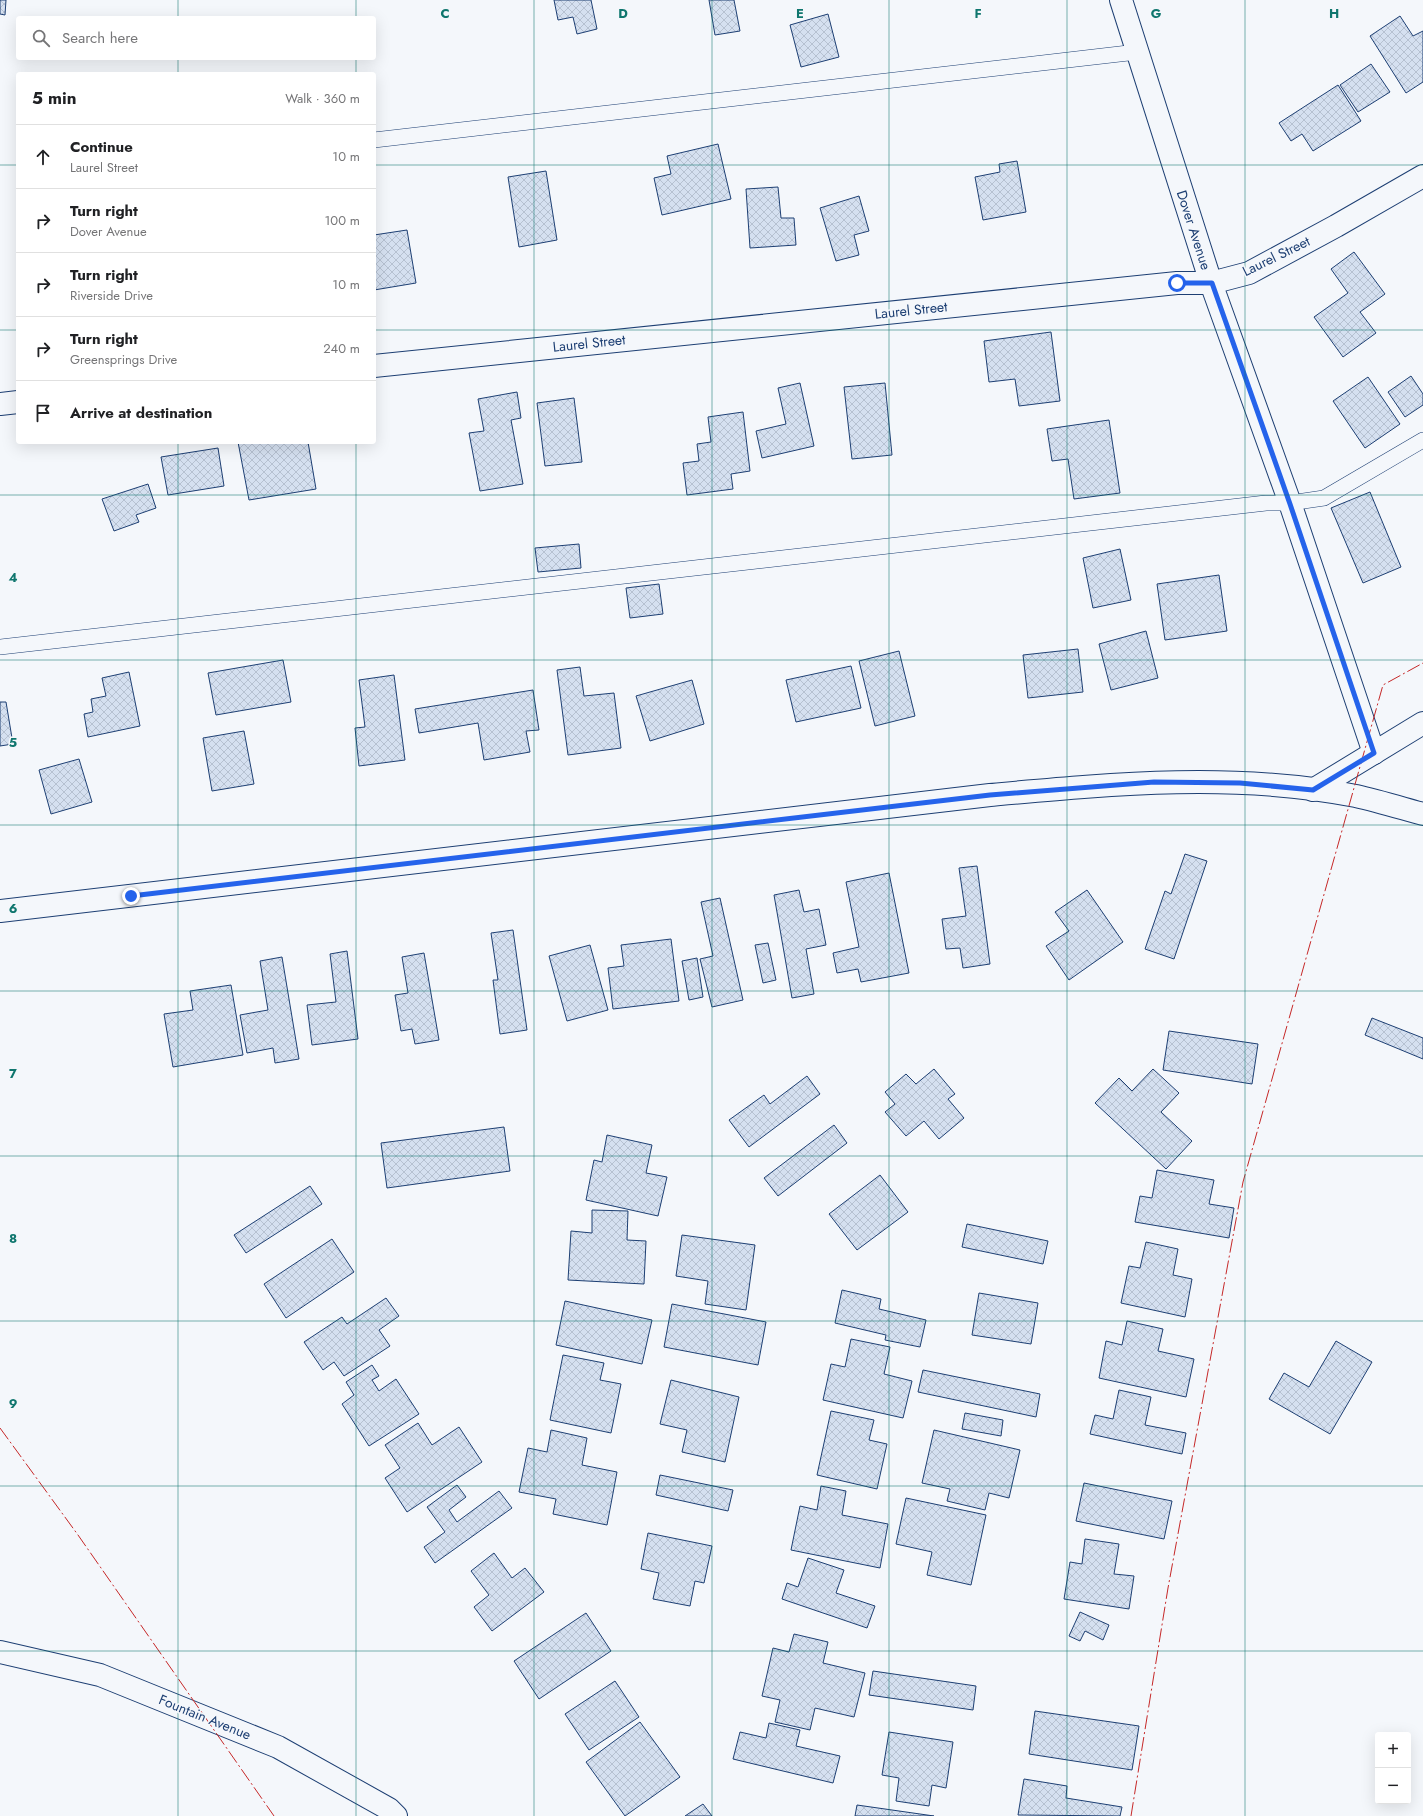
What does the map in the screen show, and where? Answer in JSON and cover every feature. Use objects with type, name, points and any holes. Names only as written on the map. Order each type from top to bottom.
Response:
[{"type":"street","name":"Dover Avenue","points":[[1121,0],[1212,283],[1290,504],[1374,753]]},
{"type":"street","name":"Laurel Street","points":[[376,366],[1177,283],[1212,283],[1249,273],[1336,226],[1423,176]]},
{"type":"street","points":[[0,404],[16,402]]},
{"type":"street","points":[[1313,790],[1423,723]]},
{"type":"street","points":[[0,911],[1013,793],[1154,782],[1240,783],[1313,790],[1356,796],[1423,814]]},
{"type":"street","name":"Fountain Avenue","points":[[0,1652],[100,1676],[278,1747],[389,1809],[396,1816]]},
{"type":"lane","points":[[376,140],[1137,52]]},
{"type":"lane","points":[[0,647],[1266,503],[1290,504],[1324,498],[1423,440]]},
{"type":"building","points":[[0,0],[6,0],[5,15],[0,14]]},
{"type":"building","points":[[554,0],[591,0],[597,29],[577,34],[573,17],[558,20]]},
{"type":"building","points":[[709,0],[734,0],[740,31],[715,35]]},
{"type":"building","points":[[828,14],[839,57],[801,67],[790,25]]},
{"type":"building","points":[[1400,16],[1413,36],[1423,31],[1423,82],[1406,93],[1370,36]]},
{"type":"building","points":[[1371,64],[1390,92],[1358,112],[1340,85]]},
{"type":"building","points":[[1338,85],[1361,121],[1313,151],[1302,134],[1291,141],[1279,123]]},
{"type":"building","points":[[718,144],[731,199],[662,215],[654,178],[671,174],[667,156]]},
{"type":"building","points":[[1017,161],[1026,212],[983,220],[975,177],[1000,172],[999,164]]},
{"type":"building","points":[[546,171],[557,240],[519,247],[508,177]]},
{"type":"building","points":[[778,187],[781,218],[794,218],[796,245],[750,248],[746,189]]},
{"type":"building","points":[[859,196],[869,231],[854,235],[859,255],[836,261],[820,208]]},
{"type":"building","points":[[407,230],[416,283],[376,290],[376,235]]},
{"type":"building","points":[[1354,252],[1385,294],[1360,312],[1376,333],[1343,357],[1314,317],[1348,293],[1331,269]]},
{"type":"building","points":[[1051,332],[1060,401],[1019,406],[1015,379],[989,382],[984,341]]},
{"type":"building","points":[[1411,376],[1423,394],[1423,405],[1405,417],[1388,392]]},
{"type":"building","points":[[1368,377],[1400,424],[1365,448],[1333,401]]},
{"type":"building","points":[[800,383],[814,446],[762,458],[756,431],[786,424],[778,388]]},
{"type":"building","points":[[885,383],[892,455],[852,459],[844,387]]},
{"type":"building","points":[[517,392],[521,418],[511,420],[523,484],[480,491],[469,433],[484,431],[478,399]]},
{"type":"building","points":[[574,398],[582,462],[545,466],[537,403]]},
{"type":"building","points":[[743,412],[750,471],[731,474],[733,489],[687,495],[683,463],[699,461],[697,444],[711,442],[708,417]]},
{"type":"building","points":[[1109,420],[1120,493],[1074,499],[1068,459],[1052,461],[1047,429]]},
{"type":"building","points":[[238,444],[308,444],[316,489],[249,500]]},
{"type":"building","points":[[218,448],[224,486],[168,495],[161,457]]},
{"type":"building","points":[[148,484],[156,508],[136,515],[139,522],[114,531],[102,499]]},
{"type":"building","points":[[1370,492],[1401,567],[1363,583],[1331,508]]},
{"type":"building","points":[[579,544],[581,568],[538,572],[535,548]]},
{"type":"building","points":[[1120,549],[1131,600],[1093,608],[1083,558]]},
{"type":"building","points":[[1219,575],[1227,631],[1165,640],[1157,584]]},
{"type":"building","points":[[659,584],[663,614],[630,618],[626,588]]},
{"type":"building","points":[[1146,631],[1158,678],[1111,690],[1099,644]]},
{"type":"building","points":[[1078,649],[1083,692],[1028,698],[1023,655]]},
{"type":"building","points":[[899,651],[915,716],[875,726],[859,661]]},
{"type":"building","points":[[283,660],[291,702],[216,715],[208,673]]},
{"type":"building","points":[[851,666],[861,708],[796,722],[786,680]]},
{"type":"building","points":[[580,667],[584,696],[614,693],[621,748],[568,755],[557,670]]},
{"type":"building","points":[[129,672],[140,726],[88,737],[84,714],[93,712],[91,699],[106,696],[102,678]]},
{"type":"building","points":[[394,675],[405,760],[359,766],[355,728],[365,727],[359,680]]},
{"type":"building","points":[[692,680],[704,724],[650,741],[636,696]]},
{"type":"building","points":[[533,690],[539,730],[526,731],[530,752],[484,760],[478,723],[419,733],[415,709]]},
{"type":"building","points":[[0,702],[6,702],[13,744],[0,746]]},
{"type":"building","points":[[244,731],[254,784],[212,791],[203,738]]},
{"type":"building","points":[[79,759],[92,802],[51,814],[39,770]]},
{"type":"building","points":[[1185,854],[1207,861],[1174,959],[1145,949],[1165,891],[1171,894]]},
{"type":"building","points":[[977,866],[990,964],[963,968],[960,948],[946,949],[942,919],[966,916],[959,868]]},
{"type":"building","points":[[889,873],[909,973],[861,982],[858,969],[837,973],[833,953],[859,947],[846,882]]},
{"type":"building","points":[[799,890],[804,912],[819,909],[826,945],[806,949],[814,994],[792,998],[774,895]]},
{"type":"building","points":[[1087,890],[1123,942],[1069,980],[1046,946],[1069,931],[1055,912]]},
{"type":"building","points":[[720,898],[743,1000],[712,1007],[700,959],[713,956],[701,902]]},
{"type":"building","points":[[513,930],[527,1030],[500,1034],[493,980],[498,980],[491,933]]},
{"type":"building","points":[[671,939],[679,1001],[613,1009],[608,968],[624,966],[621,945]]},
{"type":"building","points":[[768,943],[776,980],[763,983],[755,945]]},
{"type":"building","points":[[590,945],[608,1010],[567,1021],[549,956]]},
{"type":"building","points":[[347,951],[358,1039],[312,1045],[307,1005],[336,1002],[330,954]]},
{"type":"building","points":[[424,953],[439,1040],[415,1044],[412,1029],[401,1031],[395,995],[408,993],[402,957]]},
{"type":"building","points":[[282,957],[299,1059],[275,1063],[273,1048],[247,1053],[240,1015],[268,1010],[260,961]]},
{"type":"building","points":[[697,958],[703,997],[689,1000],[682,961]]},
{"type":"building","points":[[231,985],[243,1055],[173,1067],[164,1014],[193,1010],[190,991]]},
{"type":"building","points":[[1372,1018],[1423,1038],[1423,1059],[1365,1035]]},
{"type":"building","points":[[1169,1031],[1258,1044],[1252,1084],[1163,1070]]},
{"type":"building","points":[[934,1069],[955,1094],[948,1099],[964,1118],[939,1139],[924,1121],[906,1136],[885,1112],[895,1104],[885,1092],[906,1074],[916,1084]]},
{"type":"building","points":[[1153,1069],[1179,1093],[1161,1112],[1192,1141],[1166,1169],[1095,1103],[1119,1078],[1132,1091]]},
{"type":"building","points":[[807,1076],[820,1094],[749,1147],[729,1120],[764,1095],[770,1104]]},
{"type":"building","points":[[834,1125],[847,1143],[778,1196],[764,1178]]},
{"type":"building","points":[[504,1127],[510,1171],[387,1188],[381,1143]]},
{"type":"building","points":[[607,1135],[652,1145],[646,1173],[667,1177],[658,1216],[586,1200],[594,1160],[602,1162]]},
{"type":"building","points":[[1157,1170],[1214,1180],[1209,1204],[1234,1208],[1229,1238],[1135,1222],[1140,1196],[1152,1198]]},
{"type":"building","points":[[880,1175],[908,1212],[857,1250],[829,1214]]},
{"type":"building","points":[[310,1186],[322,1204],[246,1253],[234,1235]]},
{"type":"building","points":[[592,1210],[628,1211],[627,1240],[646,1241],[644,1284],[568,1280],[571,1231],[592,1233]]},
{"type":"building","points":[[967,1224],[1048,1241],[1043,1264],[962,1247]]},
{"type":"building","points":[[682,1235],[755,1245],[746,1310],[705,1304],[708,1281],[676,1276]]},
{"type":"building","points":[[332,1239],[354,1272],[286,1318],[264,1284]]},
{"type":"building","points":[[1146,1242],[1178,1249],[1173,1275],[1192,1279],[1185,1317],[1121,1303],[1129,1266],[1140,1268]]},
{"type":"building","points":[[842,1290],[881,1299],[879,1309],[926,1320],[920,1347],[885,1340],[886,1335],[835,1323]]},
{"type":"building","points":[[979,1293],[1038,1303],[1031,1344],[972,1335]]},
{"type":"building","points":[[386,1298],[399,1316],[379,1330],[390,1346],[344,1376],[334,1362],[323,1370],[304,1342],[342,1317],[347,1324]]},
{"type":"building","points":[[565,1301],[652,1320],[642,1364],[556,1345]]},
{"type":"building","points":[[672,1304],[766,1322],[758,1365],[664,1347]]},
{"type":"building","points":[[1127,1321],[1163,1329],[1158,1351],[1194,1359],[1186,1397],[1099,1378],[1106,1341],[1122,1345]]},
{"type":"building","points":[[851,1339],[890,1347],[884,1374],[912,1381],[903,1418],[823,1400],[831,1364],[845,1367]]},
{"type":"building","points":[[1336,1341],[1372,1362],[1330,1434],[1269,1399],[1284,1373],[1309,1387]]},
{"type":"building","points":[[563,1355],[604,1363],[600,1380],[621,1384],[611,1433],[550,1420]]},
{"type":"building","points":[[372,1365],[379,1376],[372,1380],[379,1391],[396,1379],[419,1414],[369,1446],[342,1404],[354,1395],[346,1382]]},
{"type":"building","points":[[923,1370],[1040,1394],[1036,1417],[918,1392]]},
{"type":"building","points":[[671,1380],[739,1397],[725,1462],[682,1452],[687,1430],[660,1424]]},
{"type":"building","points":[[1119,1390],[1151,1397],[1145,1425],[1186,1433],[1182,1454],[1090,1434],[1095,1415],[1113,1419]]},
{"type":"building","points":[[831,1411],[874,1420],[869,1440],[887,1444],[877,1489],[817,1475]]},
{"type":"building","points":[[965,1413],[1003,1420],[1001,1436],[962,1429]]},
{"type":"building","points":[[418,1423],[432,1445],[459,1427],[482,1462],[407,1512],[385,1478],[400,1468],[385,1445]]},
{"type":"building","points":[[551,1430],[587,1438],[582,1465],[617,1472],[607,1525],[553,1514],[556,1499],[519,1492],[528,1448],[547,1452]]},
{"type":"building","points":[[934,1430],[1020,1450],[1009,1498],[989,1493],[985,1510],[947,1501],[950,1489],[922,1483]]},
{"type":"building","points":[[660,1475],[733,1490],[728,1511],[656,1495]]},
{"type":"building","points":[[1084,1483],[1172,1501],[1164,1539],[1076,1521]]},
{"type":"building","points":[[457,1485],[466,1497],[449,1510],[457,1522],[499,1491],[512,1508],[435,1563],[424,1547],[445,1532],[427,1507]]},
{"type":"building","points":[[821,1486],[846,1491],[842,1515],[888,1524],[880,1568],[791,1550],[800,1506],[817,1510]]},
{"type":"building","points":[[906,1498],[986,1515],[971,1585],[927,1575],[932,1552],[896,1544]]},
{"type":"building","points":[[648,1533],[712,1546],[704,1583],[695,1581],[690,1606],[653,1599],[659,1573],[641,1569]]},
{"type":"building","points":[[1085,1539],[1119,1544],[1114,1574],[1134,1576],[1129,1609],[1064,1599],[1070,1562],[1082,1564]]},
{"type":"building","points":[[494,1553],[512,1578],[525,1568],[544,1592],[492,1631],[474,1607],[489,1595],[471,1571]]},
{"type":"building","points":[[808,1558],[844,1570],[836,1593],[875,1606],[867,1628],[782,1599],[787,1583],[798,1587]]},
{"type":"building","points":[[1080,1612],[1109,1625],[1103,1640],[1085,1631],[1080,1641],[1069,1636]]},
{"type":"building","points":[[586,1613],[611,1651],[539,1699],[514,1661]]},
{"type":"building","points":[[794,1634],[828,1642],[823,1663],[865,1673],[854,1717],[815,1708],[810,1730],[775,1722],[780,1700],[762,1696],[773,1648],[789,1652]]},
{"type":"building","points":[[873,1671],[976,1686],[973,1710],[869,1695]]},
{"type":"building","points":[[615,1681],[639,1717],[589,1750],[565,1714]]},
{"type":"building","points":[[1035,1711],[1139,1726],[1132,1770],[1029,1754]]},
{"type":"building","points":[[640,1722],[680,1777],[625,1816],[586,1762]]},
{"type":"building","points":[[769,1723],[800,1730],[796,1746],[840,1756],[833,1783],[733,1759],[740,1732],[766,1738]]},
{"type":"building","points":[[889,1732],[953,1742],[946,1788],[932,1785],[929,1806],[896,1801],[899,1778],[882,1775]]},
{"type":"building","points":[[1024,1779],[1067,1786],[1066,1798],[1122,1807],[1120,1816],[1018,1815]]},
{"type":"building","points":[[703,1804],[712,1816],[685,1816]]},
{"type":"building","points":[[857,1805],[934,1816],[855,1816]]},
{"type":"power","points":[[1131,1816],[1168,1588],[1243,1182],[1383,685],[1423,663]]},
{"type":"power","points":[[0,1428],[78,1535],[274,1816]]},
{"type":"route","points":[[131,896],[990,795],[1154,782],[1240,783],[1313,790],[1374,753],[1290,504],[1212,283],[1177,283]]}]
